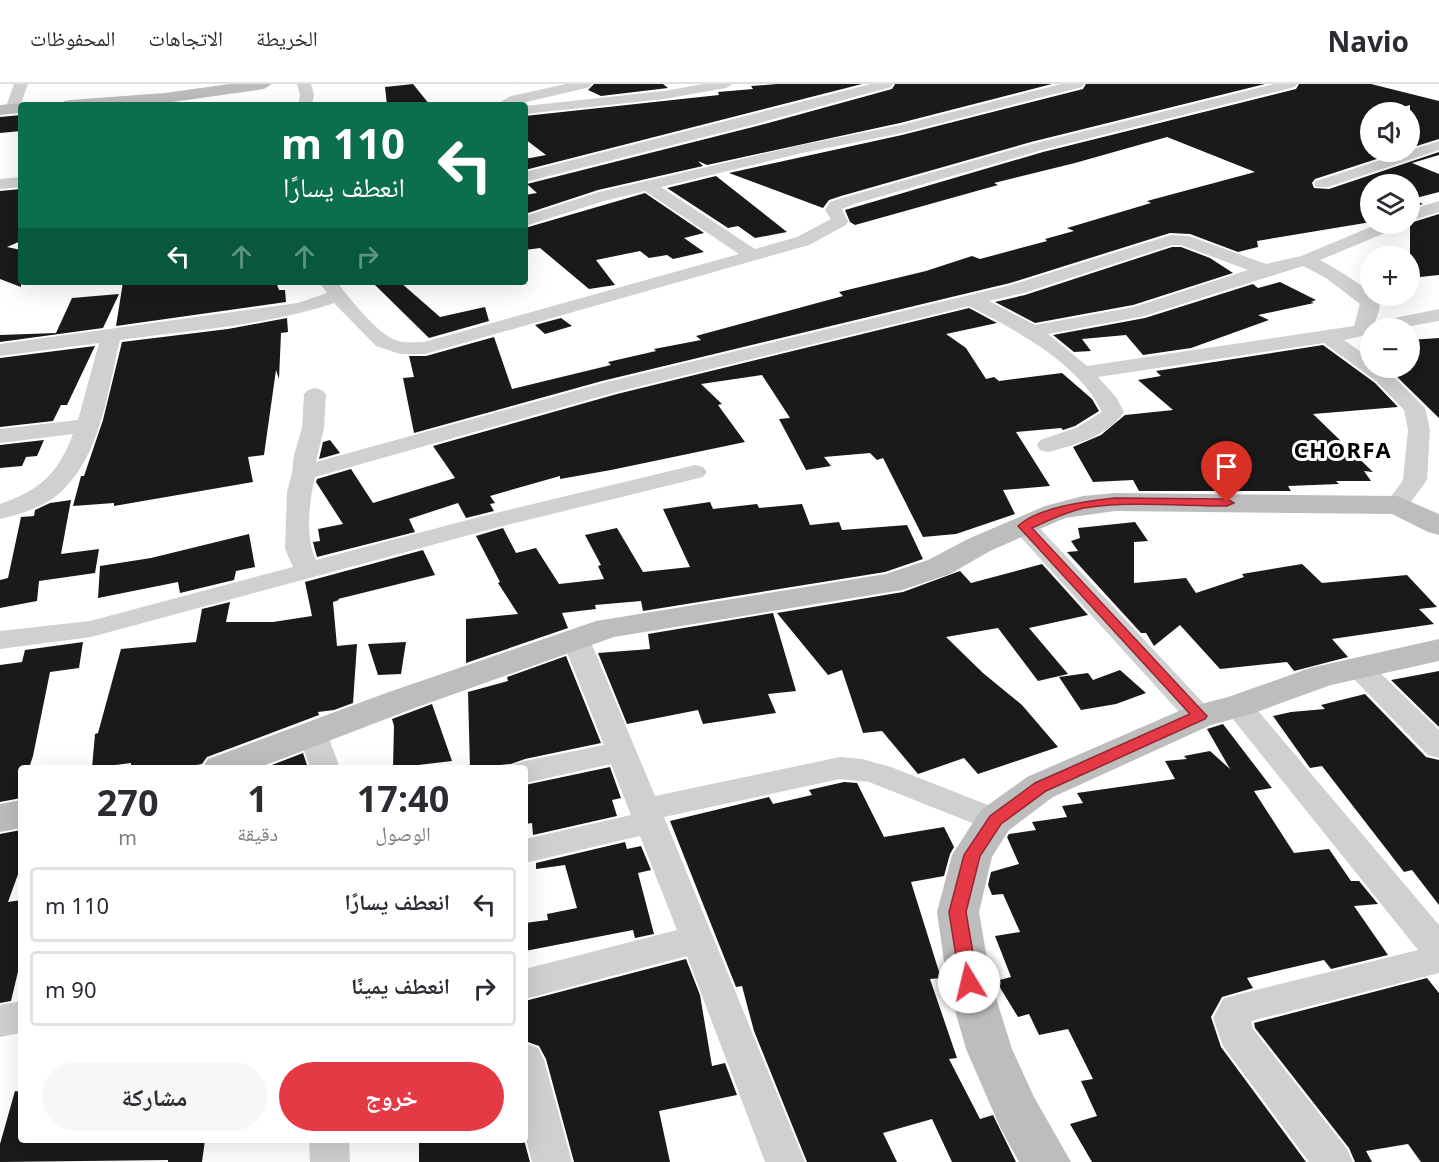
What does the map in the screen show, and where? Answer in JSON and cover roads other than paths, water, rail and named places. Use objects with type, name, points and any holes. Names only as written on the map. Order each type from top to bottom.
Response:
[{"type":"street","points":[[11,109],[21,84]]},
{"type":"street","points":[[164,102],[227,87],[264,84]]},
{"type":"street","points":[[304,84],[307,95],[306,102]]},
{"type":"street","points":[[509,102],[585,84]]},
{"type":"street","points":[[528,110],[664,95],[726,84]]},
{"type":"street","points":[[528,176],[564,165],[793,111],[886,84]]},
{"type":"street","points":[[528,219],[599,197],[802,149],[903,129],[1077,84]]},
{"type":"street","points":[[0,350],[301,308],[333,289],[383,342],[399,348],[425,348],[803,241],[840,222],[838,215],[832,210],[836,205],[842,203],[1037,147],[1290,84]]},
{"type":"street","points":[[1322,184],[1439,145]]},
{"type":"street","points":[[0,184],[18,182]]},
{"type":"street","points":[[649,186],[754,256]]},
{"type":"street","points":[[1420,213],[1439,206]]},
{"type":"street","points":[[1032,330],[1137,312],[1265,270],[1306,260],[1367,234]]},
{"type":"street","points":[[304,473],[610,387],[972,300],[1079,271],[1175,239],[1265,270]]},
{"type":"street","points":[[1306,260],[1332,274],[1369,302],[1370,309],[1365,318]]},
{"type":"street","points":[[972,300],[1032,330],[1082,373],[1110,402],[1113,412],[1103,422],[1070,438],[1048,445]]},
{"type":"street","points":[[1420,318],[1439,315]]},
{"type":"street","points":[[1082,373],[1328,337],[1360,330]]},
{"type":"street","points":[[0,513],[40,496],[56,484],[79,452],[111,335]]},
{"type":"street","points":[[1328,337],[1383,377],[1413,408],[1419,430],[1415,480],[1397,505]]},
{"type":"street","points":[[308,571],[298,549],[298,500],[305,455],[313,428],[315,394]]},
{"type":"street","points":[[0,436],[86,426]]},
{"type":"street","points":[[1417,454],[1439,460]]},
{"type":"street","points":[[0,640],[91,629],[488,522],[695,472]]},
{"type":"street","points":[[229,765],[313,732],[608,628],[891,584],[939,567],[979,545],[1055,512],[1083,505],[1115,502],[1397,505],[1439,526]]},
{"type":"street","points":[[1024,526],[1199,716]]},
{"type":"street","points":[[576,640],[698,939],[785,1162]]},
{"type":"street","points":[[1046,1162],[1017,1112],[988,1049],[969,982],[958,912],[972,855],[995,820],[1040,787],[1199,716],[1238,706],[1322,676],[1439,651]]},
{"type":"street","points":[[1359,668],[1439,748]]},
{"type":"street","points":[[1238,706],[1439,950]]},
{"type":"street","points":[[313,732],[325,765]]},
{"type":"street","points":[[528,771],[621,752]]},
{"type":"street","points":[[528,849],[647,816],[840,768],[873,770],[913,789],[995,820]]},
{"type":"street","points":[[0,818],[18,815]]},
{"type":"street","points":[[528,983],[698,939]]},
{"type":"street","points":[[1334,1162],[1236,1035],[1232,1018],[1236,1010],[1439,959]]},
{"type":"street","points":[[0,1021],[18,1018]]},
{"type":"street","points":[[528,1071],[552,1162]]},
{"type":"street","points":[[329,1143],[330,1162]]},
{"type":"district","name":"CHORFA","points":[[1343,450]]}]
